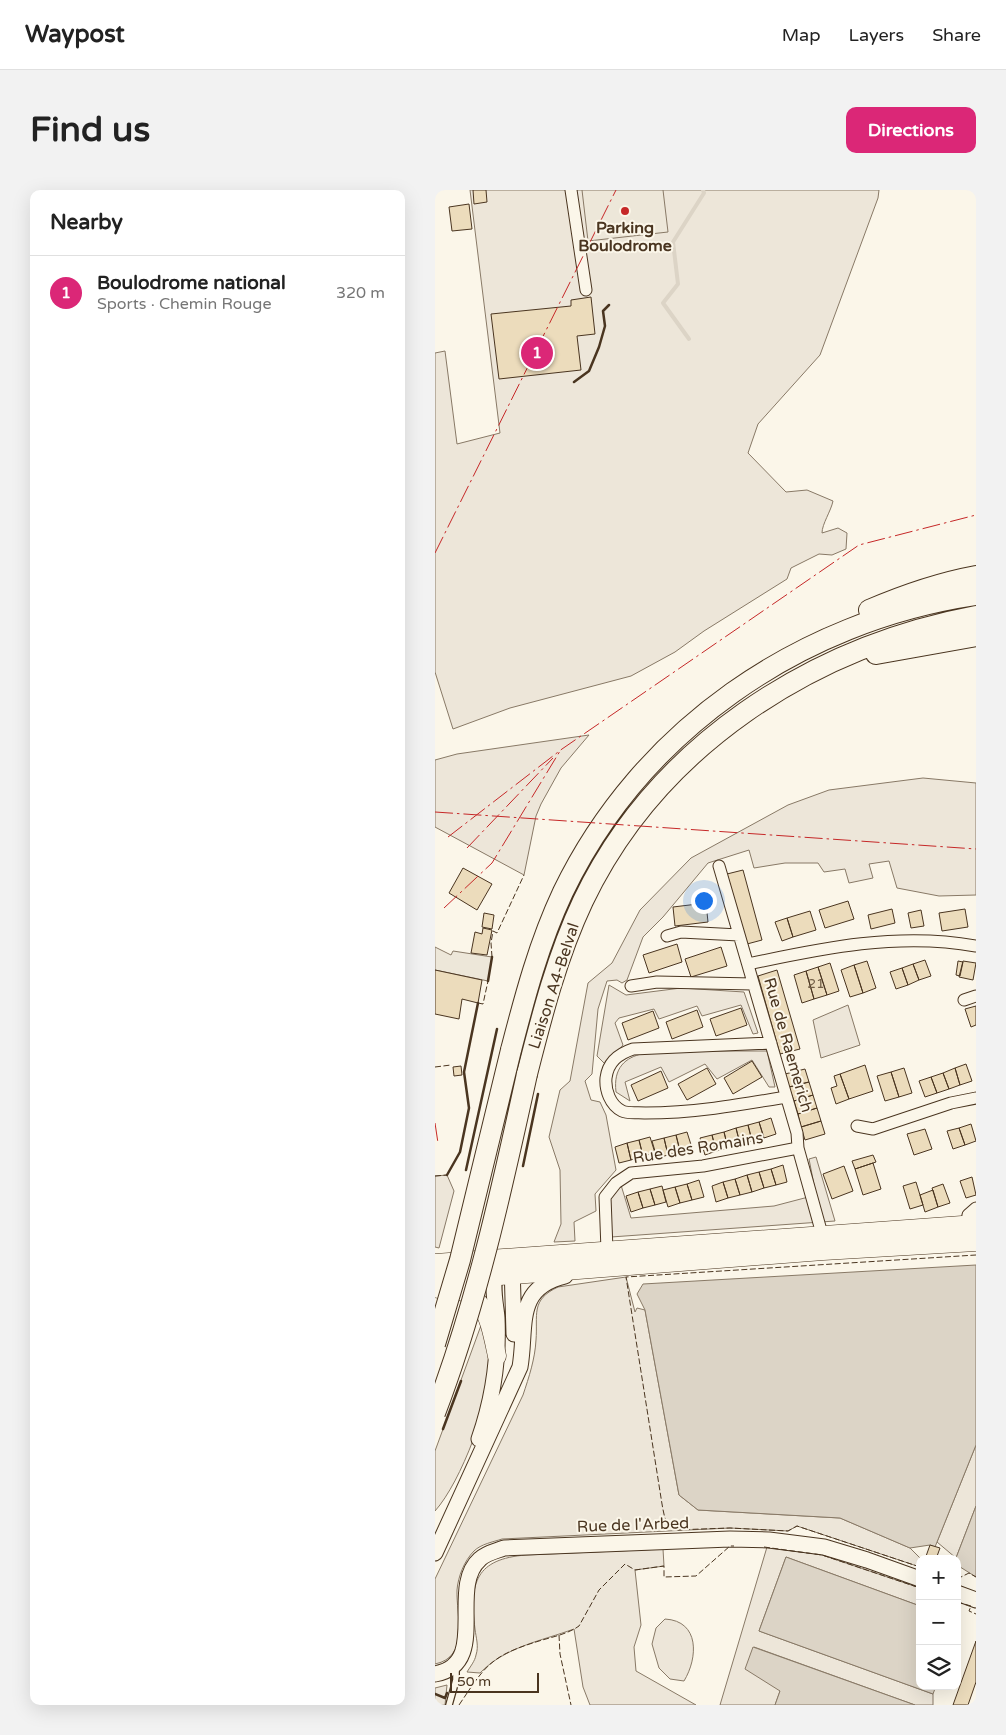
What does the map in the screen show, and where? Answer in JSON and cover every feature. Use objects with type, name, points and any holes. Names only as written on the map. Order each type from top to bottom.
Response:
[{"type":"highway","points":[[774,664],[813,635],[897,598],[942,582],[976,576]]},
{"type":"highway","name":"Liaison A4-Belval","points":[[435,1344],[460,1260],[533,968],[563,892],[579,862],[610,814],[638,779],[689,727],[774,664],[871,620],[953,598],[976,595]]},
{"type":"highway","name":"Liaison A4-Belval","points":[[435,1412],[463,1332],[507,1168],[543,1010],[569,932],[583,899],[619,839],[637,814],[689,758],[743,712],[778,690],[870,644],[903,633],[976,616]]},
{"type":"highway","points":[[778,690],[808,682],[859,659],[886,651],[976,636]]},
{"type":"main road","points":[[440,1262],[594,1268],[972,1224]]},
{"type":"main road","points":[[435,1281],[494,1276],[512,1265],[607,1250],[823,1242],[976,1242]]},
{"type":"main road","points":[[510,1390],[515,1339],[512,1265]]},
{"type":"main road","points":[[435,1553],[520,1367],[524,1346],[525,1311],[531,1296],[546,1281],[594,1268]]},
{"type":"main road","points":[[435,1536],[475,1450],[490,1409],[495,1386],[497,1356],[494,1276]]},
{"type":"main road","points":[[435,1289],[461,1291],[478,1300],[485,1310],[491,1327],[497,1356]]},
{"type":"main road","name":"Rue de l'Arbed","points":[[455,1665],[465,1641],[469,1577],[480,1558],[504,1548],[720,1539],[769,1540],[824,1548],[867,1560],[916,1578]]},
{"type":"main road","points":[[961,1594],[976,1600]]},
{"type":"main road","points":[[435,1674],[444,1672],[455,1665]]},
{"type":"street","points":[[571,190],[586,290]]},
{"type":"street","name":"Rue de Raemerich","points":[[719,866],[797,1133],[798,1148],[823,1242]]},
{"type":"street","points":[[667,936],[681,932],[739,935]]},
{"type":"street","points":[[748,964],[828,947],[877,942],[931,941],[976,946]]},
{"type":"street","points":[[631,986],[657,982],[753,984]]},
{"type":"street","points":[[964,1000],[976,996]]},
{"type":"street","points":[[771,1043],[633,1049],[621,1053],[612,1062],[607,1072],[607,1091],[613,1103],[621,1111],[629,1112],[666,1113],[724,1108],[786,1097]]},
{"type":"street","points":[[857,1126],[873,1129],[951,1103],[976,1098]]},
{"type":"street","name":"Rue des Romains","points":[[607,1250],[605,1197],[616,1182],[631,1173],[703,1166],[798,1148]]},
{"type":"street","points":[[972,1224],[968,1215],[976,1208]]},
{"type":"lane","points":[[449,1705],[456,1680],[455,1665]]},
{"type":"shaded area","points":[[470,190],[879,190],[878,198],[820,355],[758,424],[748,453],[786,492],[807,490],[833,501],[822,533],[838,528],[847,533],[846,549],[832,555],[819,554],[791,568],[787,579],[704,631],[675,652],[631,676],[510,708],[453,729],[435,672],[435,353],[445,351],[457,444],[500,433]]},
{"type":"shaded area","name":"Parking Boulodrome","points":[[582,190],[663,190],[668,232],[588,241]]},
{"type":"shaded area","points":[[589,735],[561,768],[541,804],[536,816],[524,875],[435,827],[435,760],[457,754]]},
{"type":"shaded area","points":[[923,778],[976,783],[976,895],[939,896],[897,888],[889,861],[869,864],[873,878],[849,883],[845,869],[824,872],[818,863],[785,863],[754,868],[749,850],[708,863],[663,917],[643,937],[627,980],[622,983],[617,980],[607,981],[598,1009],[592,1074],[585,1081],[591,1100],[600,1102],[606,1115],[616,1170],[595,1194],[596,1211],[574,1222],[575,1241],[554,1242],[561,1224],[560,1170],[549,1137],[560,1090],[570,1081],[588,983],[612,963],[640,910],[691,858],[788,805],[829,790]]},
{"type":"shaded area","points":[[435,947],[451,955],[453,951],[492,957],[488,981],[435,970]]},
{"type":"shaded area","points":[[609,985],[626,995],[681,988],[744,992],[758,1033],[753,1034],[741,1005],[702,1016],[697,1006],[659,1019],[654,1009],[619,1018],[615,1023],[623,1045],[606,1065],[597,1056]]},
{"type":"shaded area","points":[[848,1005],[860,1045],[821,1058],[813,1020]]},
{"type":"shaded area","points":[[657,1051],[767,1051],[775,1087],[769,1087],[752,1060],[717,1079],[705,1064],[669,1082],[661,1067],[625,1082],[630,1101],[616,1092],[616,1076],[622,1065],[631,1058],[643,1054]]},
{"type":"shaded area","points":[[816,1157],[835,1221],[611,1237],[609,1197],[621,1185],[631,1218],[774,1206],[816,1195],[809,1159]]},
{"type":"shaded area","points":[[447,1175],[454,1191],[439,1248],[435,1247],[435,1176]]},
{"type":"shaded area","points":[[976,1265],[976,1445],[935,1547],[930,1545],[910,1548],[840,1518],[698,1510],[679,1495],[645,1310],[637,1294],[643,1284]]},
{"type":"shaded area","points":[[626,1277],[635,1312],[637,1308],[645,1310],[679,1495],[698,1510],[840,1518],[910,1548],[917,1555],[916,1566],[797,1526],[788,1531],[730,1528],[502,1539],[480,1547],[470,1555],[464,1564],[457,1590],[459,1634],[457,1644],[453,1653],[446,1660],[435,1664],[435,1579],[523,1395],[534,1354],[536,1316],[539,1303],[543,1297],[558,1287]]},
{"type":"shaded area","points":[[483,1320],[490,1362],[486,1398],[473,1440],[455,1481],[435,1511],[435,1451]]},
{"type":"shaded area","points":[[976,1445],[976,1506],[957,1555],[952,1555],[937,1542]]},
{"type":"shaded area","points":[[976,1506],[976,1577],[961,1568],[961,1555],[957,1555]]},
{"type":"shaded area","points":[[767,1547],[822,1555],[916,1587],[916,1605],[786,1557],[759,1631],[916,1688],[916,1690],[933,1694],[933,1705],[915,1705],[754,1647],[780,1691],[775,1705],[720,1705]]},
{"type":"shaded area","points":[[663,1549],[664,1566],[635,1570],[641,1625],[634,1647],[636,1671],[696,1705],[590,1705],[583,1687],[574,1629],[512,1651],[490,1664],[480,1673],[467,1672],[477,1652],[473,1612],[475,1586],[479,1576],[486,1568],[509,1557],[526,1555]]},
{"type":"shaded area","points":[[786,1557],[916,1605],[916,1688],[759,1631]]},
{"type":"shaded area","points":[[665,1619],[676,1621],[685,1626],[693,1642],[692,1662],[684,1681],[670,1679],[659,1668],[652,1644],[656,1628]]},
{"type":"shaded area","points":[[753,1647],[915,1705],[775,1705],[780,1691],[745,1669]]},
{"type":"shaded area","points":[[447,1685],[445,1705],[435,1705],[435,1688]]},
{"type":"shaded area","points":[[922,1690],[934,1690],[933,1694]]},
{"type":"building","points":[[473,190],[486,190],[487,202],[474,204]]},
{"type":"building","points":[[469,204],[472,229],[452,231],[449,207]]},
{"type":"building","points":[[591,297],[595,334],[577,336],[581,370],[499,379],[491,314],[571,306],[571,300]]},
{"type":"building","points":[[463,868],[492,884],[477,910],[449,893]]},
{"type":"building","points":[[743,870],[762,940],[747,944],[727,874]]},
{"type":"building","points":[[848,901],[854,919],[825,928],[819,910]]},
{"type":"building","points":[[706,903],[708,922],[675,926],[673,907]]},
{"type":"building","points":[[892,909],[895,923],[871,929],[868,915]]},
{"type":"building","points":[[965,909],[968,927],[942,931],[939,913]]},
{"type":"building","points":[[921,910],[924,926],[911,928],[908,913]]},
{"type":"building","points":[[810,911],[816,930],[793,937],[787,918]]},
{"type":"building","points":[[484,913],[494,915],[492,929],[482,927]]},
{"type":"building","points":[[787,918],[793,937],[782,941],[775,922]]},
{"type":"building","points":[[483,928],[492,930],[487,955],[471,953],[475,932],[482,934]]},
{"type":"building","points":[[677,944],[682,962],[649,973],[643,955]]},
{"type":"building","points":[[721,947],[727,966],[691,977],[685,959]]},
{"type":"building","points":[[925,960],[931,976],[919,980],[913,964]]},
{"type":"building","points":[[867,961],[876,988],[863,993],[854,965]]},
{"type":"building","points":[[958,961],[963,962],[960,976],[956,975]]},
{"type":"building","points":[[963,961],[976,963],[973,980],[959,977]]},
{"type":"building","points":[[830,963],[839,991],[827,995],[818,967]]},
{"type":"building","points":[[913,964],[919,980],[908,985],[902,968]]},
{"type":"building","points":[[854,965],[863,993],[850,997],[841,970]]},
{"type":"building","points":[[818,967],[827,995],[814,999],[806,971]]},
{"type":"building","points":[[902,968],[908,985],[896,989],[890,972]]},
{"type":"building","points":[[435,970],[482,980],[478,1003],[462,999],[459,1019],[435,1014]]},
{"type":"building","points":[[777,970],[800,1049],[780,1054],[758,976]]},
{"type":"building","points":[[806,971],[814,999],[802,1003],[794,975]]},
{"type":"building","points":[[976,1006],[976,1025],[971,1027],[965,1009]]},
{"type":"building","points":[[741,1008],[747,1025],[716,1036],[710,1019]]},
{"type":"building","points":[[697,1010],[703,1027],[672,1039],[666,1022]]},
{"type":"building","points":[[653,1011],[659,1028],[628,1040],[622,1023]]},
{"type":"building","points":[[752,1061],[762,1077],[733,1094],[724,1078]]},
{"type":"building","points":[[966,1064],[972,1081],[960,1085],[955,1068]]},
{"type":"building","points":[[865,1065],[873,1091],[849,1099],[840,1074]]},
{"type":"building","points":[[461,1066],[462,1075],[454,1076],[453,1067]]},
{"type":"building","points":[[707,1068],[716,1084],[687,1100],[678,1084]]},
{"type":"building","points":[[904,1068],[912,1093],[899,1097],[891,1072]]},
{"type":"building","points":[[955,1068],[960,1085],[949,1089],[943,1073]]},
{"type":"building","points":[[805,1069],[809,1082],[789,1087],[785,1074]]},
{"type":"building","points":[[661,1071],[668,1088],[638,1101],[631,1085]]},
{"type":"building","points":[[891,1072],[899,1097],[885,1101],[877,1076]]},
{"type":"building","points":[[943,1073],[949,1089],[937,1093],[931,1077]]},
{"type":"building","points":[[840,1074],[849,1099],[836,1104],[831,1088],[837,1086],[834,1076]]},
{"type":"building","points":[[931,1077],[937,1093],[925,1097],[919,1081]]},
{"type":"building","points":[[809,1082],[813,1095],[794,1101],[789,1087]]},
{"type":"building","points":[[813,1095],[817,1108],[798,1114],[794,1101]]},
{"type":"building","points":[[817,1108],[821,1121],[801,1127],[798,1114]]},
{"type":"building","points":[[771,1118],[776,1134],[764,1138],[759,1122]]},
{"type":"building","points":[[821,1121],[825,1134],[805,1140],[801,1127]]},
{"type":"building","points":[[759,1122],[764,1138],[752,1141],[748,1125]]},
{"type":"building","points":[[971,1124],[976,1141],[965,1145],[959,1128]]},
{"type":"building","points":[[748,1125],[752,1141],[740,1144],[736,1128]]},
{"type":"building","points":[[736,1128],[740,1144],[728,1148],[724,1132]]},
{"type":"building","points":[[959,1128],[965,1145],[953,1149],[947,1131]]},
{"type":"building","points":[[925,1129],[932,1149],[914,1155],[907,1134]]},
{"type":"building","points":[[687,1132],[692,1148],[680,1151],[676,1135]]},
{"type":"building","points":[[724,1132],[728,1148],[716,1151],[712,1135]]},
{"type":"building","points":[[676,1135],[680,1151],[668,1155],[664,1138]]},
{"type":"building","points":[[712,1135],[716,1151],[705,1155],[700,1138]]},
{"type":"building","points":[[650,1137],[655,1153],[643,1156],[639,1140]]},
{"type":"building","points":[[664,1138],[668,1155],[657,1158],[652,1141]]},
{"type":"building","points":[[639,1140],[643,1156],[631,1160],[627,1143]]},
{"type":"building","points":[[627,1143],[631,1160],[619,1163],[615,1147]]},
{"type":"building","points":[[873,1155],[876,1162],[855,1169],[852,1161]]},
{"type":"building","points":[[873,1163],[881,1189],[863,1195],[855,1169]]},
{"type":"building","points":[[783,1165],[787,1182],[776,1185],[771,1169]]},
{"type":"building","points":[[844,1166],[853,1191],[832,1199],[823,1174]]},
{"type":"building","points":[[771,1169],[776,1185],[764,1188],[759,1172]]},
{"type":"building","points":[[759,1172],[764,1188],[752,1192],[747,1175]]},
{"type":"building","points":[[747,1175],[752,1192],[740,1195],[735,1179]]},
{"type":"building","points":[[972,1177],[976,1195],[966,1198],[960,1181]]},
{"type":"building","points":[[735,1179],[740,1195],[728,1198],[723,1182]]},
{"type":"building","points":[[699,1180],[704,1197],[692,1200],[687,1184]]},
{"type":"building","points":[[723,1182],[728,1198],[716,1202],[712,1186]]},
{"type":"building","points":[[916,1182],[923,1205],[910,1209],[903,1186]]},
{"type":"building","points":[[687,1184],[692,1200],[680,1203],[675,1187]]},
{"type":"building","points":[[943,1184],[950,1203],[938,1207],[932,1188]]},
{"type":"building","points":[[662,1186],[666,1202],[655,1205],[650,1189]]},
{"type":"building","points":[[675,1187],[680,1203],[668,1207],[663,1190]]},
{"type":"building","points":[[650,1189],[655,1205],[643,1208],[638,1192]]},
{"type":"building","points":[[933,1190],[938,1207],[925,1212],[920,1195]]},
{"type":"building","points":[[638,1192],[643,1208],[631,1212],[626,1196]]},
{"type":"building","points":[[930,1545],[940,1548],[937,1555],[926,1555]]},
{"type":"building","points":[[976,1641],[976,1682],[968,1705],[953,1705],[958,1690],[961,1690],[961,1683]]},
{"type":"waterway","points":[[689,339],[663,303],[678,284],[673,242],[704,193],[703,190]]},
{"type":"fence","points":[[492,957],[491,943],[493,931],[497,933],[524,875]]},
{"type":"fence","points":[[478,1003],[483,1004],[488,981]]},
{"type":"fence","points":[[435,1067],[451,1065]]},
{"type":"fence","points":[[435,1176],[447,1175]]},
{"type":"fence","points":[[916,1566],[797,1526],[788,1531],[730,1528],[674,1530],[671,1528],[665,1519],[663,1508],[626,1277],[976,1255]]},
{"type":"fence","points":[[459,1705],[483,1671],[499,1657],[523,1646],[565,1633],[579,1626],[599,1590],[625,1564],[635,1570],[664,1566],[664,1577],[696,1576],[730,1546],[734,1546]]},
{"type":"fence","points":[[764,1547],[822,1555],[916,1587]]},
{"type":"fence","points":[[961,1577],[969,1573],[976,1577]]},
{"type":"fence","points":[[961,1603],[971,1606],[969,1611],[976,1614]]},
{"type":"fence","points":[[559,1635],[560,1654],[571,1705]]},
{"type":"wall","points":[[574,382],[589,371],[605,326],[603,311],[609,305]]},
{"type":"wall","points":[[488,981],[492,957]]},
{"type":"wall","points":[[447,1175],[460,1152],[469,1108],[464,1072],[478,1003]]},
{"type":"wall","points":[[466,1170],[497,1029]]},
{"type":"wall","points":[[523,1166],[538,1094]]},
{"type":"wall","points":[[443,1429],[461,1381]]},
{"type":"wall","points":[[435,1694],[445,1698],[447,1693]]},
{"type":"power","points":[[435,553],[616,190]]},
{"type":"power","points":[[448,837],[562,749],[859,545],[976,515]]},
{"type":"power","points":[[444,908],[492,863],[560,751]]},
{"type":"power","points":[[467,848],[553,758]]},
{"type":"power","points":[[435,812],[976,849]]},
{"type":"power","points":[[435,1123],[438,1143]]},
{"type":"place","name":"Parking Boulodrome","points":[[625,211]]},
{"type":"place","name":"Boulodrome national","points":[[537,353]]}]
